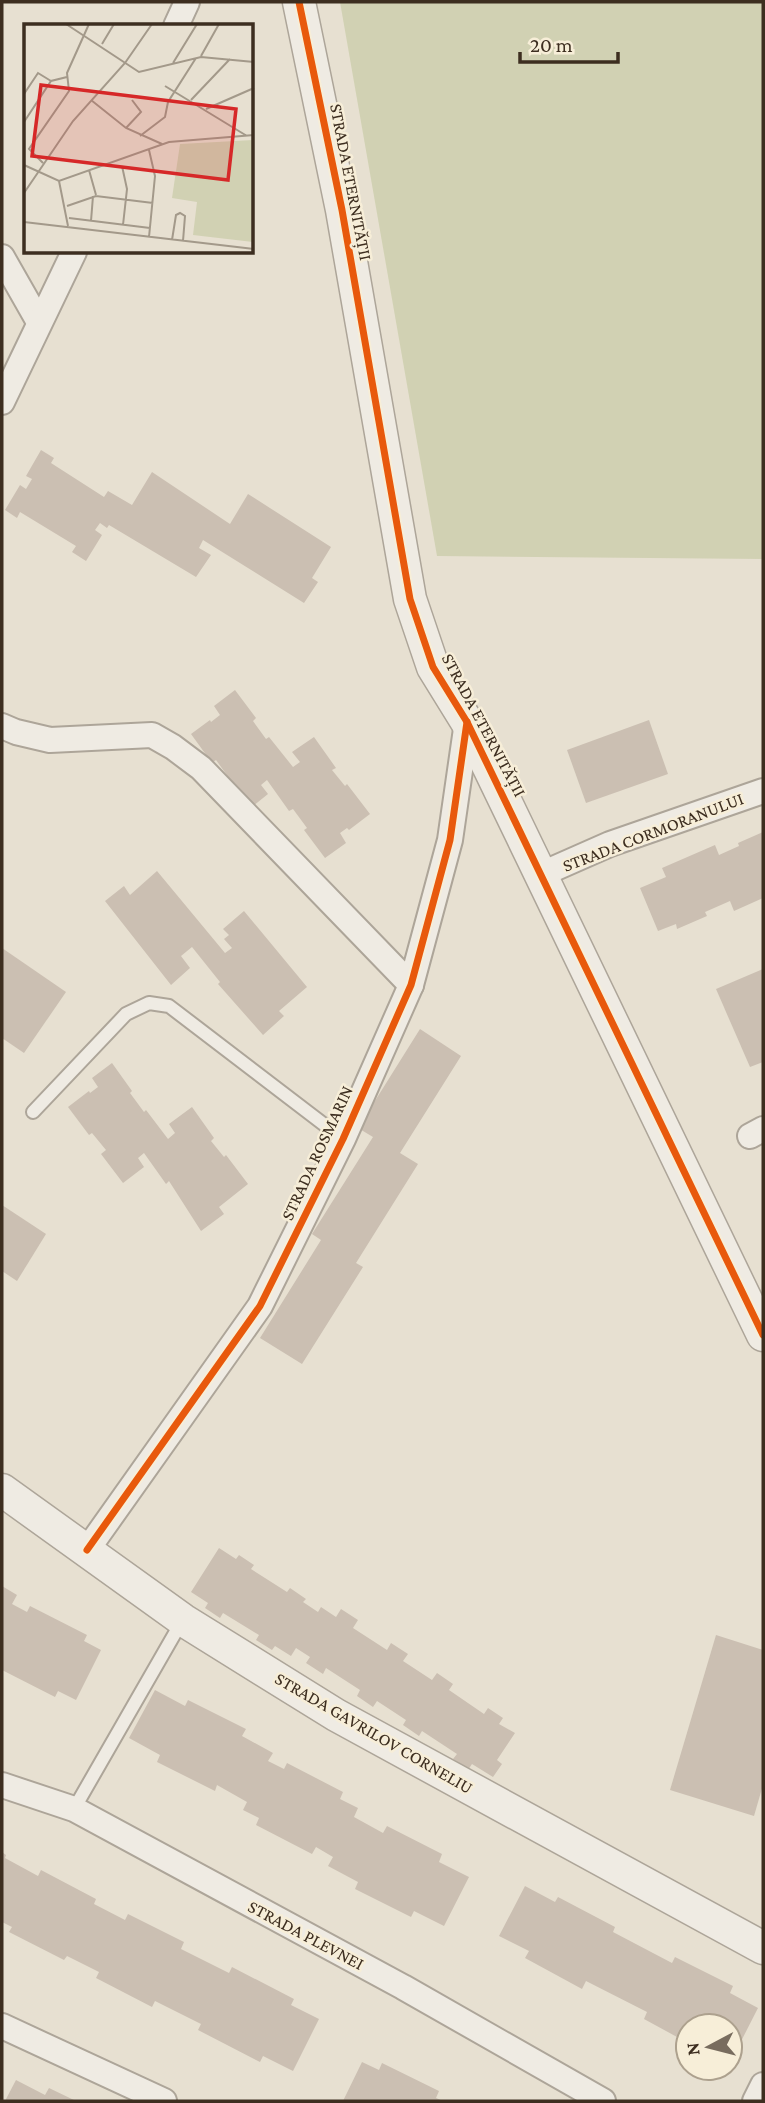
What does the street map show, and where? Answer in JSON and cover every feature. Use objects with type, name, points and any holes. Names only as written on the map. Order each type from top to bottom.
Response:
[{"type":"street","points":[[177,24],[187,2]]},
{"type":"street","name":"STRADA ETERNITĂȚII","points":[[299,2],[342,210],[410,599],[433,667],[467,722],[763,1335]]},
{"type":"street","points":[[2,402],[73,254]]},
{"type":"street","points":[[2,257],[39,322]]},
{"type":"street","name":"STRADA ROSMARIN","points":[[87,1550],[260,1306],[343,1139],[411,985],[450,840],[467,722]]},
{"type":"street","points":[[2,726],[50,740],[152,736],[173,747],[201,768],[411,985]]},
{"type":"street","name":"STRADA CORMORANULUI","points":[[542,874],[610,844],[763,791]]},
{"type":"street","name":"STRADA GAVRILOV CORNELIU","points":[[2,1490],[183,1619],[336,1715],[763,1948]]},
{"type":"street","name":"STRADA PLEVNEI","points":[[2,1785],[74,1809],[403,1987],[603,2101]]},
{"type":"street","points":[[2,2026],[164,2101]]},
{"type":"street","points":[[755,2101],[763,2085]]},
{"type":"lane","points":[[33,1112],[126,1013],[149,1003],[169,1006],[343,1139]]},
{"type":"lane","points":[[74,1809],[183,1619]]},
{"type":"green space","points":[[340,2],[763,2],[763,559],[437,556]]},
{"type":"building","points":[[41,450],[54,458],[51,463],[104,497],[108,491],[132,505],[152,472],[230,524],[248,494],[331,547],[312,578],[318,582],[304,603],[203,540],[199,548],[211,555],[196,577],[109,525],[107,528],[100,523],[95,530],[102,535],[86,561],[72,552],[76,546],[20,512],[17,518],[5,510],[20,485],[26,489],[32,479],[26,476]]},
{"type":"building","points":[[235,690],[256,718],[253,721],[266,739],[269,737],[293,767],[300,762],[292,752],[314,737],[336,768],[332,770],[345,786],[347,784],[370,814],[349,830],[347,828],[340,833],[346,843],[325,858],[304,830],[307,828],[293,809],[289,811],[267,780],[261,785],[268,794],[247,811],[225,781],[229,778],[216,760],[212,763],[191,734],[220,715],[214,706]]},
{"type":"building","points":[[649,720],[668,774],[586,803],[567,750]]},
{"type":"building","points":[[763,832],[763,898],[734,911],[730,901],[705,912],[707,916],[677,929],[676,924],[658,931],[640,888],[666,877],[662,868],[715,845],[719,855]]},
{"type":"building","points":[[157,871],[225,953],[232,948],[224,939],[229,935],[223,929],[244,911],[307,987],[279,1011],[284,1016],[263,1035],[218,984],[220,982],[192,947],[181,956],[190,968],[171,985],[105,901],[124,886],[130,895]]},
{"type":"building","points":[[2,948],[66,992],[24,1053],[2,1038]]},
{"type":"building","points":[[763,969],[763,1062],[750,1067],[716,989]]},
{"type":"building","points":[[420,1029],[461,1056],[400,1153],[418,1164],[356,1263],[363,1267],[302,1364],[260,1338],[321,1240],[312,1234],[373,1137],[358,1128]]},
{"type":"building","points":[[112,1063],[144,1112],[146,1110],[168,1139],[175,1133],[169,1124],[192,1107],[214,1138],[211,1141],[224,1157],[226,1155],[248,1184],[219,1207],[224,1214],[201,1231],[169,1181],[166,1184],[144,1153],[138,1158],[144,1167],[123,1183],[101,1154],[106,1150],[92,1133],[89,1135],[68,1107],[98,1087],[92,1078]]},
{"type":"building","points":[[2,1205],[46,1234],[17,1281],[2,1271]]},
{"type":"building","points":[[219,1548],[236,1559],[239,1555],[254,1565],[251,1569],[287,1592],[290,1588],[306,1599],[303,1602],[318,1612],[321,1607],[336,1617],[341,1609],[358,1620],[353,1628],[387,1650],[391,1643],[408,1654],[403,1661],[432,1680],[437,1673],[453,1684],[449,1690],[484,1714],[488,1708],[503,1718],[499,1724],[515,1733],[497,1760],[502,1764],[493,1777],[472,1764],[468,1770],[453,1759],[457,1754],[422,1731],[419,1736],[403,1725],[406,1720],[377,1701],[373,1707],[357,1696],[360,1690],[326,1668],[323,1674],[306,1663],[310,1657],[296,1648],[291,1656],[275,1646],[272,1650],[256,1640],[259,1635],[223,1613],[220,1618],[205,1608],[208,1603],[191,1592]]},
{"type":"building","points":[[2,1586],[17,1595],[12,1604],[27,1612],[30,1606],[87,1635],[84,1641],[101,1650],[76,1700],[58,1691],[55,1697],[2,1670]]},
{"type":"building","points":[[716,1635],[763,1650],[763,1785],[754,1816],[670,1790]]},
{"type":"building","points":[[155,1690],[185,1706],[188,1700],[246,1729],[242,1736],[273,1753],[268,1761],[284,1769],[287,1763],[343,1792],[340,1799],[358,1808],[354,1817],[383,1833],[387,1826],[442,1854],[439,1862],[469,1877],[444,1926],[414,1911],[411,1917],[355,1889],[358,1882],[328,1866],[333,1857],[316,1847],[312,1854],[256,1825],[259,1818],[243,1810],[247,1802],[217,1785],[215,1791],[157,1762],[160,1755],[129,1738]]},
{"type":"building","points":[[2,1852],[6,1855],[5,1858],[38,1876],[41,1870],[96,1899],[94,1904],[125,1920],[128,1914],[184,1942],[181,1949],[229,1973],[232,1967],[294,1999],[291,2005],[319,2019],[293,2071],[263,2056],[260,2062],[198,2030],[201,2024],[155,2001],[152,2007],[96,1978],[99,1972],[67,1956],[64,1960],[9,1932],[12,1927],[2,1922]]},
{"type":"building","points":[[525,1886],[555,1902],[558,1897],[615,1927],[613,1932],[672,1963],[675,1957],[733,1986],[730,1993],[758,2008],[744,2035],[744,2012],[674,2012],[674,2035],[644,2019],[647,2012],[586,1981],[582,1989],[525,1958],[529,1951],[499,1936]]},
{"type":"building","points":[[362,2062],[379,2070],[382,2063],[439,2091],[436,2098],[443,2101],[343,2101]]},
{"type":"building","points":[[16,2080],[45,2095],[49,2088],[76,2101],[5,2101]]},
{"type":"cycle path","points":[[299,2],[342,210],[410,599],[433,667],[467,722],[763,1335]]},
{"type":"cycle path","points":[[87,1550],[260,1306],[343,1139],[411,985],[450,840],[467,722]]}]
